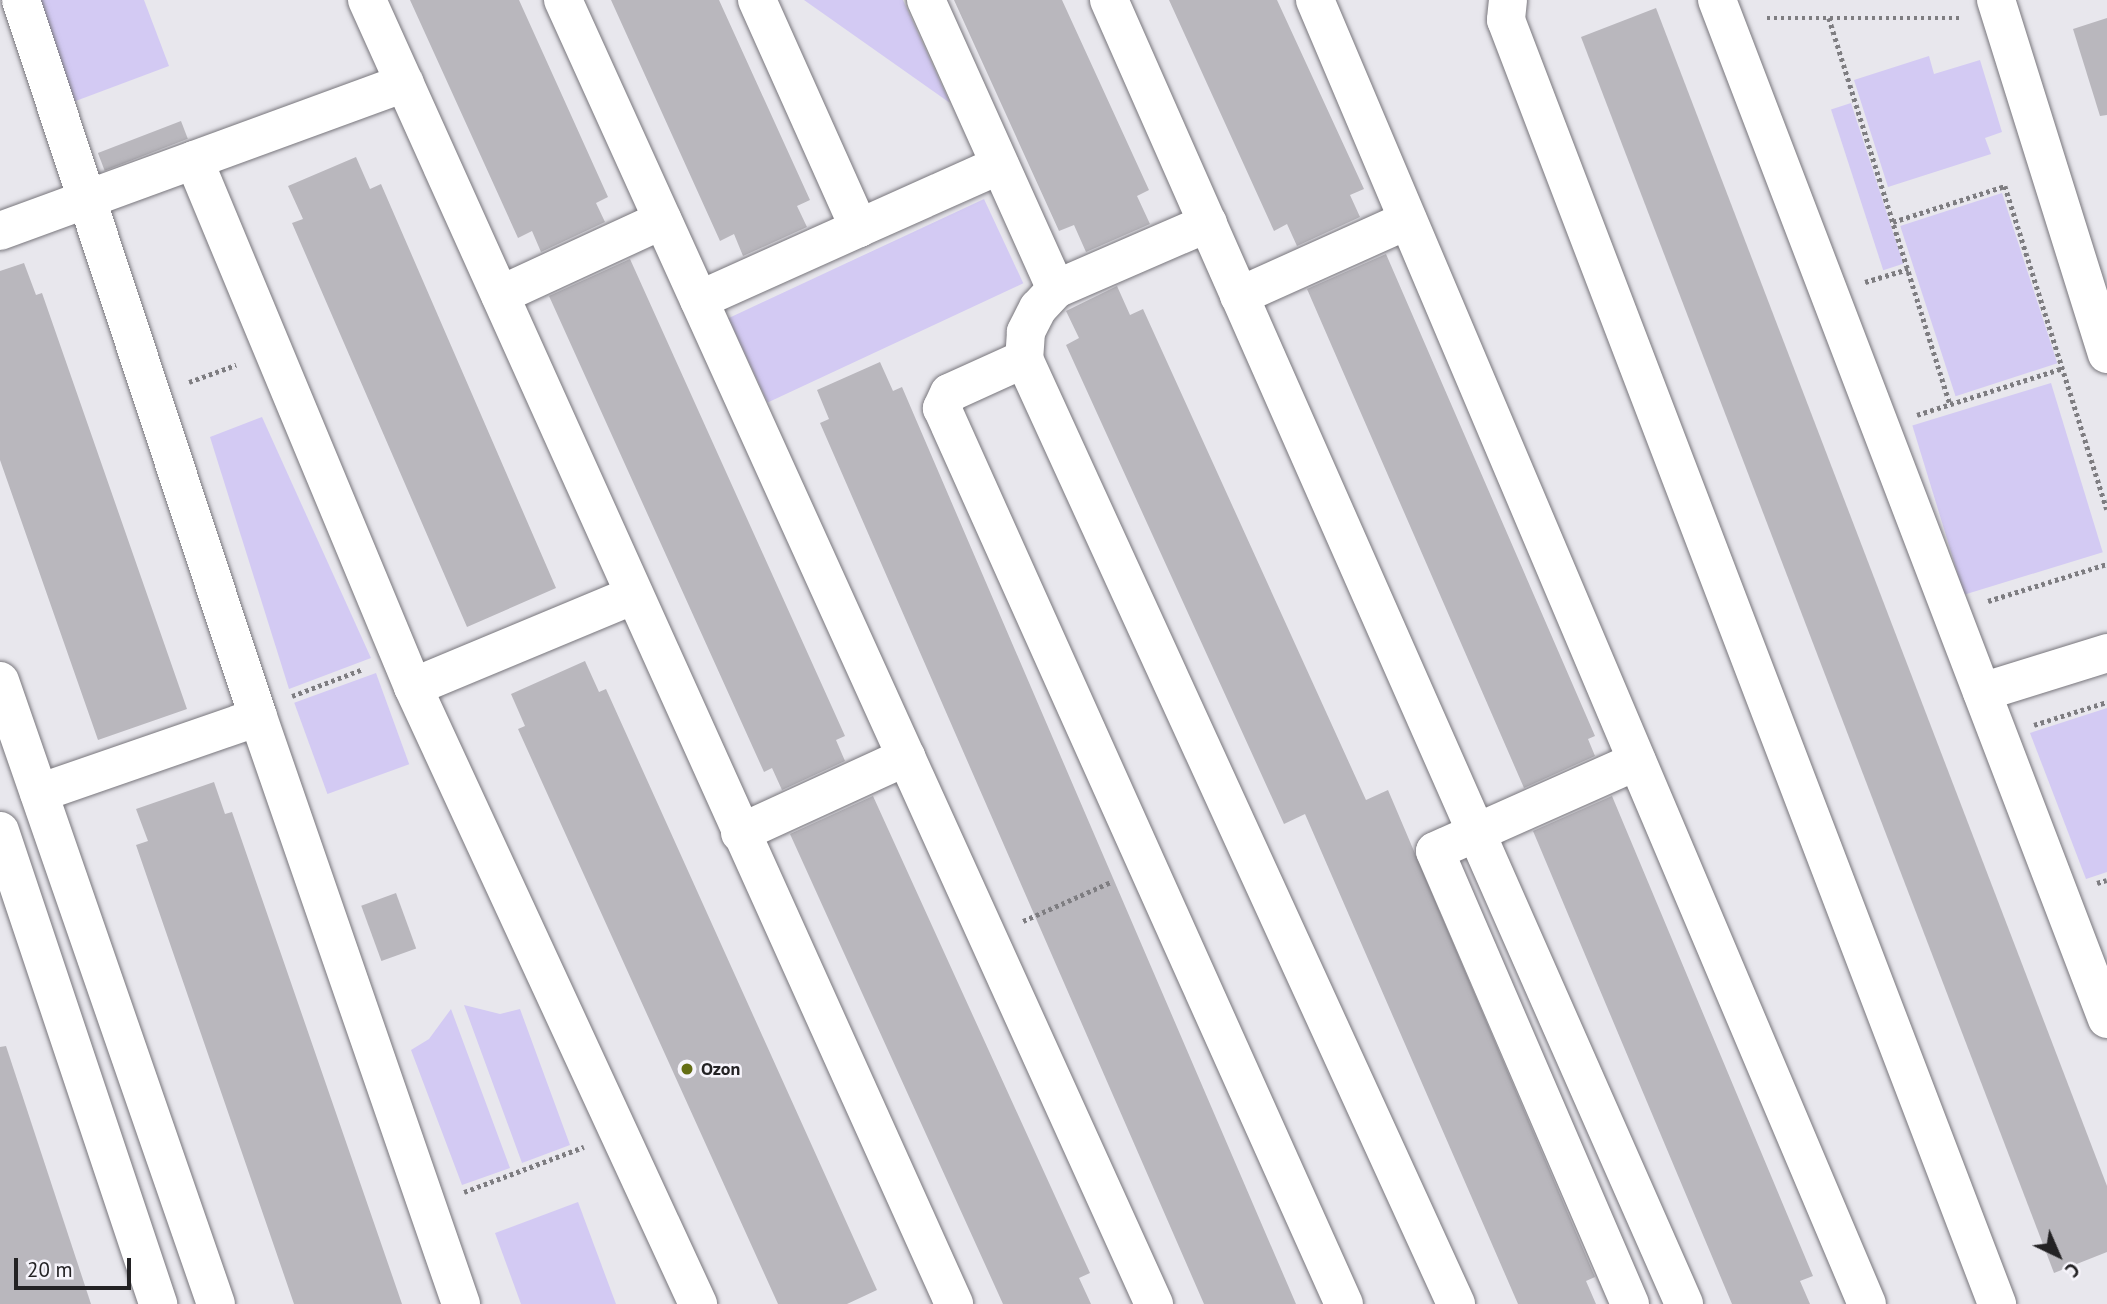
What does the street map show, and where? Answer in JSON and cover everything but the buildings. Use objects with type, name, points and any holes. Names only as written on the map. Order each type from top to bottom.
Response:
[{"type":"lane","points":[[20,0],[257,714],[461,1304]]},
{"type":"lane","points":[[367,0],[954,1304]]},
{"type":"lane","points":[[563,0],[1154,1304]]},
{"type":"lane","points":[[757,0],[859,228]]},
{"type":"lane","points":[[926,0],[1056,289]]},
{"type":"lane","points":[[1109,0],[1684,1304]]},
{"type":"lane","points":[[1315,0],[1867,1304]]},
{"type":"lane","points":[[1508,0],[1506,20],[1997,1304]]},
{"type":"lane","points":[[1720,9],[2107,1019]]},
{"type":"lane","points":[[1999,9],[2107,354]]},
{"type":"lane","points":[[0,231],[405,83]]},
{"type":"lane","points":[[194,160],[406,671],[698,1304]]},
{"type":"lane","points":[[699,300],[1000,165]]},
{"type":"lane","points":[[500,295],[662,220]]},
{"type":"lane","points":[[1239,296],[1408,220]]},
{"type":"lane","points":[[1208,223],[1056,289],[1038,308],[1026,332],[1024,359],[1456,1304]]},
{"type":"lane","points":[[1024,359],[949,393],[942,408],[1344,1304]]},
{"type":"lane","points":[[406,671],[634,594]]},
{"type":"lane","points":[[1982,692],[2107,653]]},
{"type":"lane","points":[[0,681],[216,1304]]},
{"type":"lane","points":[[39,793],[257,714]]},
{"type":"lane","points":[[740,833],[906,757]]},
{"type":"lane","points":[[1630,1304],[1435,856],[1439,846],[1637,761]]},
{"type":"lane","points":[[0,831],[158,1304]]},
{"type":"path","points":[[1720,9],[1829,18],[1999,9]]},
{"type":"path","points":[[1829,18],[1950,404]]},
{"type":"path","points":[[1893,222],[2005,186],[2107,509]]},
{"type":"path","points":[[1862,284],[1908,269]]},
{"type":"path","points":[[152,397],[273,351]]},
{"type":"path","points":[[1880,426],[2063,368]]},
{"type":"path","points":[[1952,613],[2107,564]]},
{"type":"path","points":[[257,714],[406,671]]},
{"type":"path","points":[[1999,736],[2107,702]]},
{"type":"path","points":[[987,937],[1147,866]]},
{"type":"path","points":[[428,1206],[620,1134]]},
{"type":"shaded area","points":[[36,0],[144,0],[169,66],[73,102]]},
{"type":"shaded area","points":[[804,0],[903,0],[950,103]]},
{"type":"shaded area","points":[[1929,56],[1934,74],[1980,60],[2002,132],[1985,138],[1991,154],[1888,187],[1854,80]]},
{"type":"shaded area","points":[[1851,103],[1903,264],[1883,270],[1831,109]]},
{"type":"shaded area","points":[[2002,193],[2057,363],[1956,396],[1900,226]]},
{"type":"shaded area","points":[[984,199],[1023,283],[768,402],[728,318]]},
{"type":"shaded area","points":[[2051,383],[2103,552],[1964,595],[1912,425]]},
{"type":"shaded area","points":[[262,417],[371,658],[289,689],[210,437]]},
{"type":"shaded area","points":[[376,673],[409,764],[327,794],[294,703]]},
{"type":"shaded area","points":[[2107,708],[2107,872],[2086,879],[2030,733]]},
{"type":"shaded area","points":[[464,1005],[500,1014],[520,1009],[570,1145],[522,1163]]},
{"type":"shaded area","points":[[451,1009],[510,1168],[462,1185],[411,1050],[429,1039]]},
{"type":"shaded area","points":[[578,1202],[616,1304],[521,1304],[495,1233]]},
{"type":"place","name":"Ozon","points":[[687,1069]]}]
